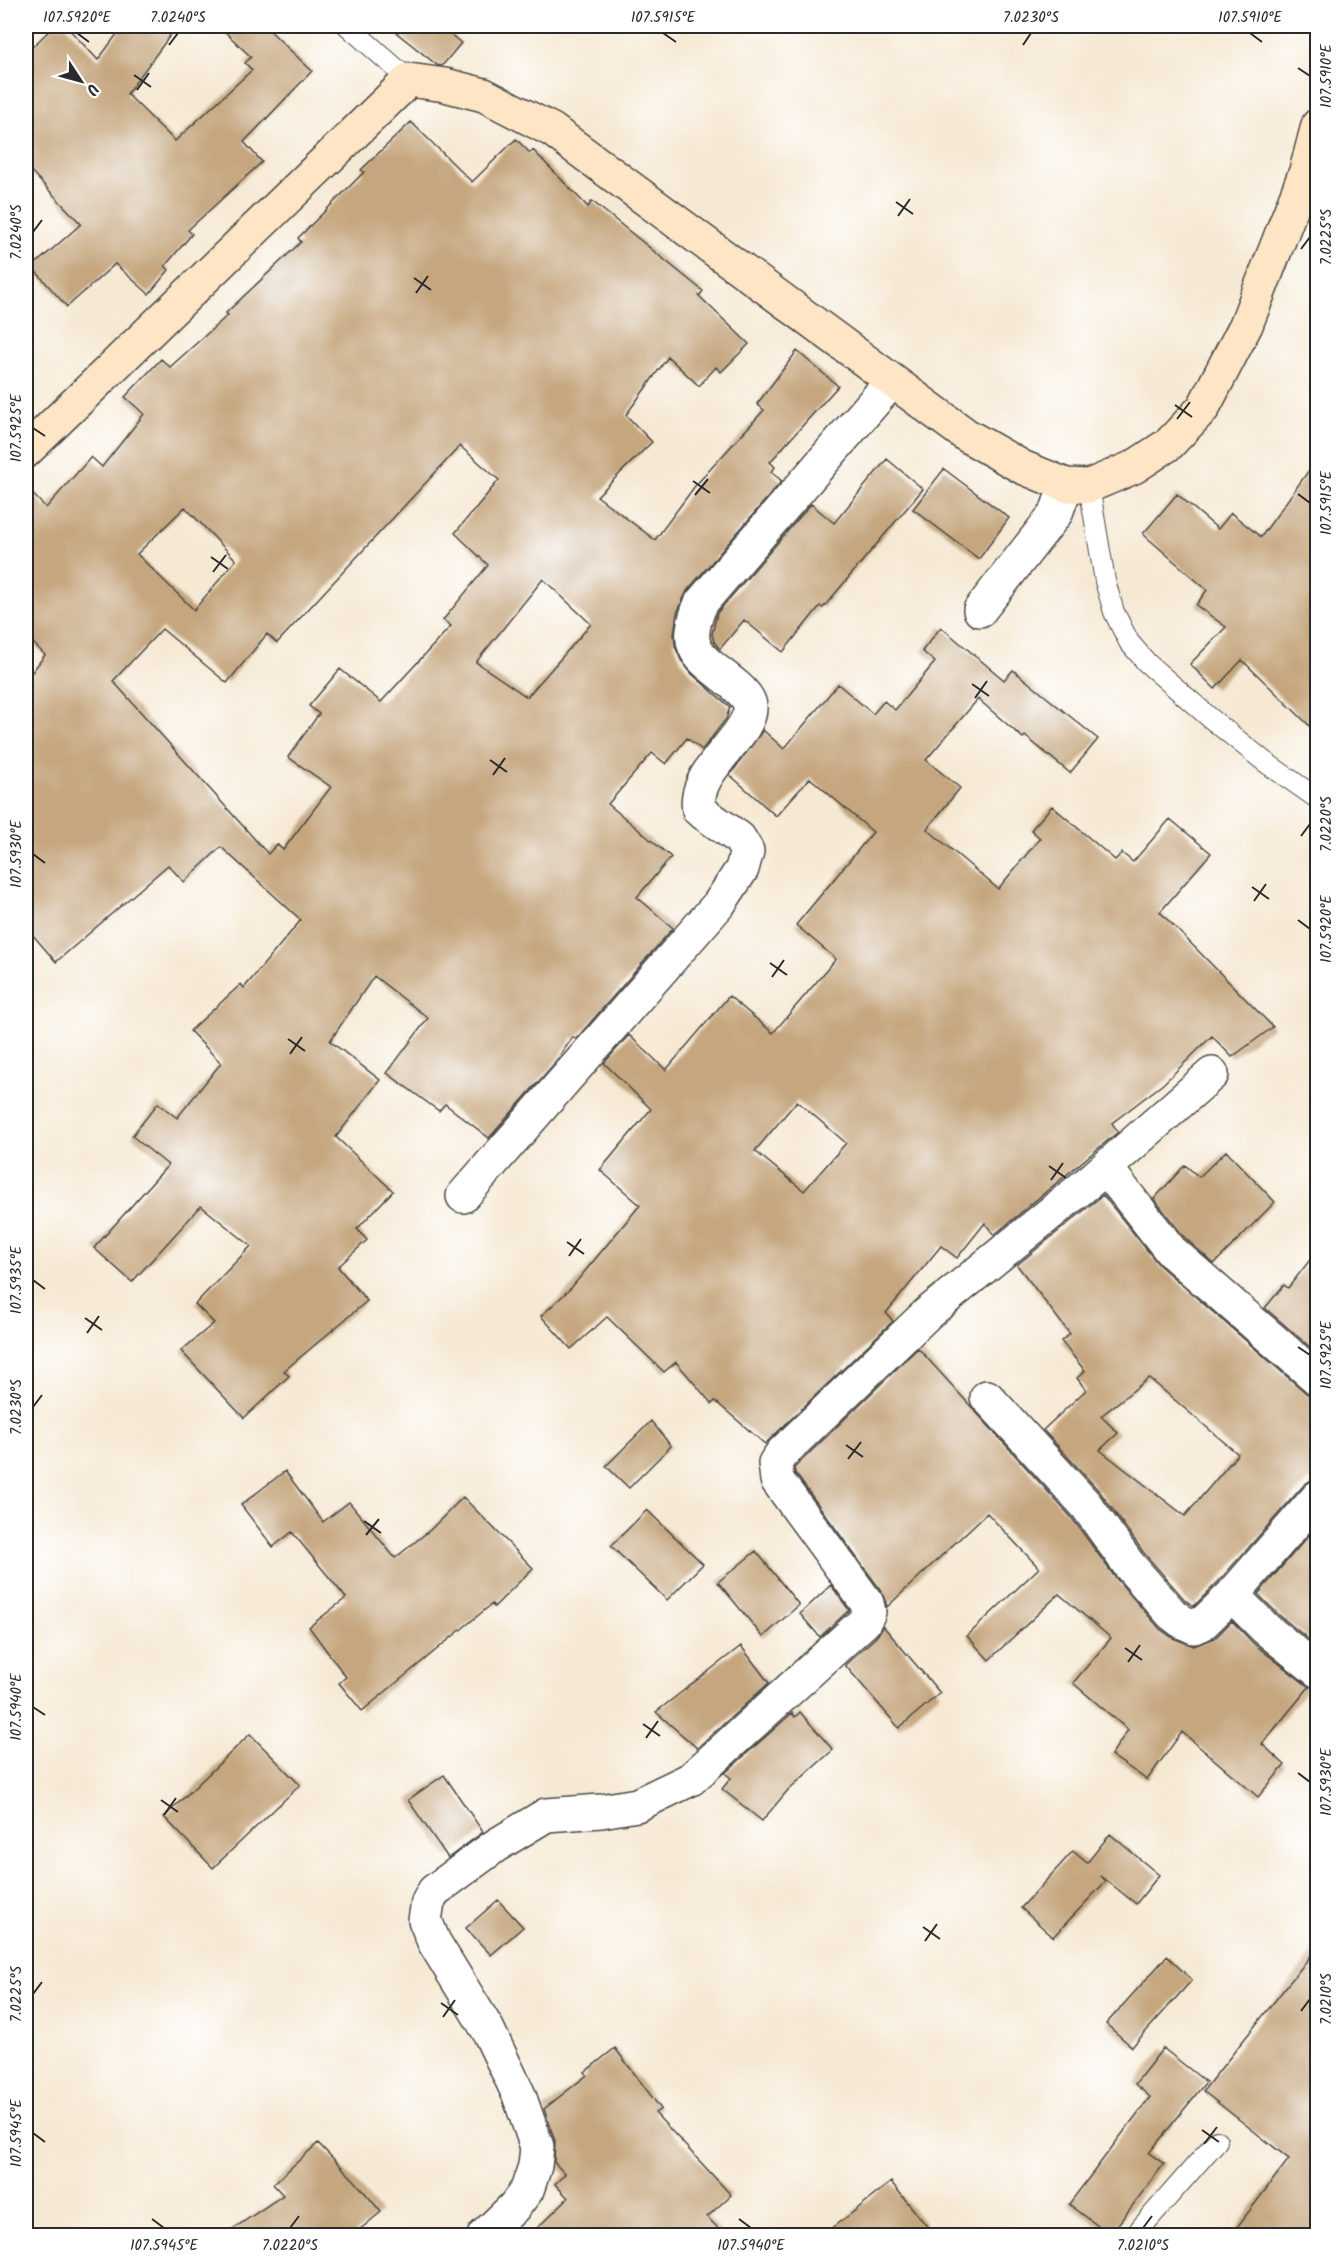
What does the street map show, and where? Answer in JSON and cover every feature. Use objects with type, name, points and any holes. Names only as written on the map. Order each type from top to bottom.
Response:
[{"type":"street","points":[[26,451],[408,80],[446,85],[484,96],[552,130],[966,435],[1022,466],[1077,485]]},
{"type":"street","points":[[980,610],[1077,485],[1134,467],[1169,444],[1203,408],[1246,325],[1306,171],[1317,125]]},
{"type":"street","points":[[463,1196],[719,904],[742,869],[747,851],[739,838],[699,810],[697,798],[707,776],[747,720],[750,706],[744,694],[696,652],[691,635],[694,619],[701,603],[892,381]]},
{"type":"street","points":[[484,2235],[514,2207],[527,2190],[535,2166],[537,2147],[519,2095],[488,2030],[434,1942],[425,1920],[428,1902],[434,1891],[495,1846],[546,1815],[601,1811],[637,1805],[691,1779],[864,1622],[869,1612],[867,1604],[777,1479],[775,1463],[782,1452],[928,1313],[1106,1168],[1212,1074]]},
{"type":"street","points":[[1106,1168],[1171,1251],[1317,1379]]},
{"type":"street","points":[[987,1397],[1086,1505],[1129,1565],[1181,1621],[1194,1627],[1202,1624],[1232,1595],[1317,1497]]},
{"type":"street","points":[[1232,1595],[1266,1629],[1317,1671]]},
{"type":"lane","points":[[348,26],[408,80]]},
{"type":"lane","points":[[1077,485],[1114,612],[1129,642],[1154,669],[1209,717],[1265,762],[1317,799]]},
{"type":"lane","points":[[1140,2233],[1217,2141]]},
{"type":"building","points":[[54,26],[66,26],[98,60],[123,26],[177,26],[127,94],[175,141],[252,70],[245,63],[251,57],[219,26],[265,26],[312,71],[244,142],[262,162],[188,230],[192,234],[165,266],[169,270],[149,294],[115,264],[67,307],[32,267],[81,224],[26,166],[26,53]]},
{"type":"building","points":[[388,26],[440,26],[461,43],[442,66],[437,65]]},
{"type":"building","points":[[411,122],[472,182],[516,139],[530,153],[533,150],[588,207],[592,201],[703,291],[699,296],[749,344],[721,372],[716,367],[699,386],[668,357],[626,415],[652,442],[597,496],[655,540],[695,486],[764,410],[757,404],[797,351],[838,386],[770,462],[775,467],[771,472],[782,481],[687,591],[677,613],[674,635],[675,646],[681,660],[692,674],[730,707],[726,719],[702,750],[687,738],[666,764],[652,753],[608,804],[671,857],[637,897],[673,928],[576,1039],[573,1037],[553,1065],[489,1138],[445,1104],[439,1111],[387,1073],[428,1018],[374,976],[330,1041],[380,1080],[336,1137],[393,1191],[357,1229],[367,1240],[338,1267],[367,1301],[284,1371],[289,1376],[244,1418],[181,1351],[214,1323],[195,1304],[251,1246],[201,1206],[132,1282],[94,1248],[168,1165],[132,1136],[158,1103],[177,1118],[221,1063],[190,1031],[241,984],[244,988],[301,920],[221,847],[184,882],[168,865],[56,962],[26,927],[26,680],[45,655],[26,636],[26,487],[46,508],[91,457],[102,467],[144,414],[125,397],[161,359],[170,367],[228,315],[226,313],[301,242],[298,238],[364,172],[361,170]],"holes":[[[460,446],[499,480],[455,533],[488,565],[443,620],[451,626],[381,702],[340,669],[309,706],[319,714],[288,757],[331,787],[283,850],[277,844],[268,854],[113,681],[162,629],[227,683],[267,634],[277,643]],[[185,507],[236,560],[194,610],[137,554]],[[543,579],[591,624],[527,697],[476,662]]]},
{"type":"building","points":[[887,459],[923,489],[823,608],[820,606],[783,652],[744,620],[720,649],[714,642],[712,634],[717,613],[811,504],[834,523]]},
{"type":"building","points":[[1317,459],[1317,733],[1242,660],[1215,689],[1190,664],[1226,627],[1196,605],[1207,590],[1143,534],[1177,494],[1218,529],[1231,513],[1261,537]]},
{"type":"building","points":[[944,469],[1009,518],[979,559],[913,509]]},
{"type":"building","points":[[941,627],[1004,680],[1013,670],[1098,739],[1070,773],[1025,736],[1023,738],[978,699],[926,760],[960,788],[927,829],[998,889],[1040,838],[1031,830],[1052,806],[1115,860],[1122,853],[1133,862],[1170,819],[1211,853],[1160,912],[1273,1027],[1232,1057],[1212,1036],[1163,1084],[1112,1123],[1118,1132],[994,1235],[985,1223],[957,1258],[941,1246],[886,1313],[893,1321],[765,1444],[715,1401],[712,1404],[676,1362],[664,1372],[607,1317],[571,1349],[541,1316],[571,1288],[640,1205],[600,1170],[651,1109],[604,1063],[629,1035],[666,1070],[729,996],[773,1033],[836,959],[796,925],[873,832],[810,778],[776,816],[730,775],[763,730],[784,749],[838,684],[873,714],[884,701],[895,710],[935,662],[922,651]],"holes":[[[797,1101],[846,1143],[804,1191],[755,1151]]]},
{"type":"building","points":[[1226,1151],[1275,1202],[1214,1264],[1185,1238],[1154,1199],[1185,1165],[1199,1177]]},
{"type":"building","points":[[1103,1195],[1159,1265],[1317,1401],[1317,1479],[1304,1485],[1194,1606],[1185,1600],[1144,1553],[1100,1492],[1043,1430],[1086,1390],[1077,1378],[1085,1371],[1061,1341],[1070,1334],[1017,1265]],"holes":[[[1149,1378],[1238,1454],[1185,1516],[1100,1450],[1118,1433],[1101,1416]]]},
{"type":"building","points":[[1317,1251],[1317,1339],[1310,1347],[1265,1308],[1284,1285],[1288,1288]]},
{"type":"building","points":[[918,1348],[1071,1517],[1115,1577],[1160,1629],[1173,1638],[1194,1646],[1215,1638],[1232,1621],[1254,1644],[1309,1687],[1262,1744],[1285,1765],[1258,1797],[1182,1732],[1147,1780],[1111,1755],[1128,1730],[1073,1683],[1111,1638],[1059,1594],[989,1660],[967,1636],[1039,1568],[987,1513],[887,1607],[882,1592],[795,1473],[794,1468]]},
{"type":"building","points":[[651,1421],[671,1446],[629,1488],[606,1466]]},
{"type":"building","points":[[285,1471],[323,1522],[349,1502],[395,1558],[430,1530],[463,1497],[533,1568],[494,1607],[492,1604],[362,1711],[339,1683],[346,1677],[309,1627],[346,1598],[292,1532],[273,1547],[241,1505]]},
{"type":"building","points":[[647,1510],[703,1564],[667,1600],[611,1546]]},
{"type":"building","points":[[1317,1526],[1317,1646],[1279,1615],[1258,1594]]},
{"type":"building","points":[[756,1551],[799,1605],[763,1637],[718,1582]]},
{"type":"building","points":[[831,1585],[849,1610],[820,1637],[800,1614]]},
{"type":"building","points":[[883,1626],[940,1693],[899,1728],[845,1665],[877,1636]]},
{"type":"building","points":[[741,1646],[769,1683],[697,1748],[656,1712]]},
{"type":"building","points":[[800,1712],[833,1750],[788,1790],[762,1821],[722,1789],[731,1778],[725,1773],[792,1713],[795,1717]]},
{"type":"building","points":[[250,1734],[300,1785],[213,1868],[164,1817]]},
{"type":"building","points":[[444,1775],[483,1832],[448,1858],[408,1800]]},
{"type":"building","points":[[1110,1834],[1159,1875],[1136,1904],[1101,1876],[1106,1881],[1053,1937],[1021,1908],[1073,1851],[1087,1863]]},
{"type":"building","points":[[498,1900],[523,1927],[491,1955],[466,1928]]},
{"type":"building","points":[[1317,1948],[1317,2235],[1231,2235],[1289,2159],[1203,2091]]},
{"type":"building","points":[[1167,1956],[1192,1980],[1132,2047],[1106,2024]]},
{"type":"building","points":[[615,2048],[661,2109],[655,2113],[731,2195],[707,2217],[725,2235],[530,2235],[568,2198],[555,2184],[565,2174],[554,2162],[555,2141],[544,2109],[587,2075],[585,2072]]},
{"type":"building","points":[[1163,2048],[1206,2082],[1149,2153],[1164,2164],[1110,2235],[1069,2204],[1150,2097],[1135,2084]]},
{"type":"building","points":[[318,2143],[381,2212],[353,2235],[224,2235],[283,2195],[273,2184]]},
{"type":"building","points":[[891,2182],[934,2235],[824,2235]]}]
